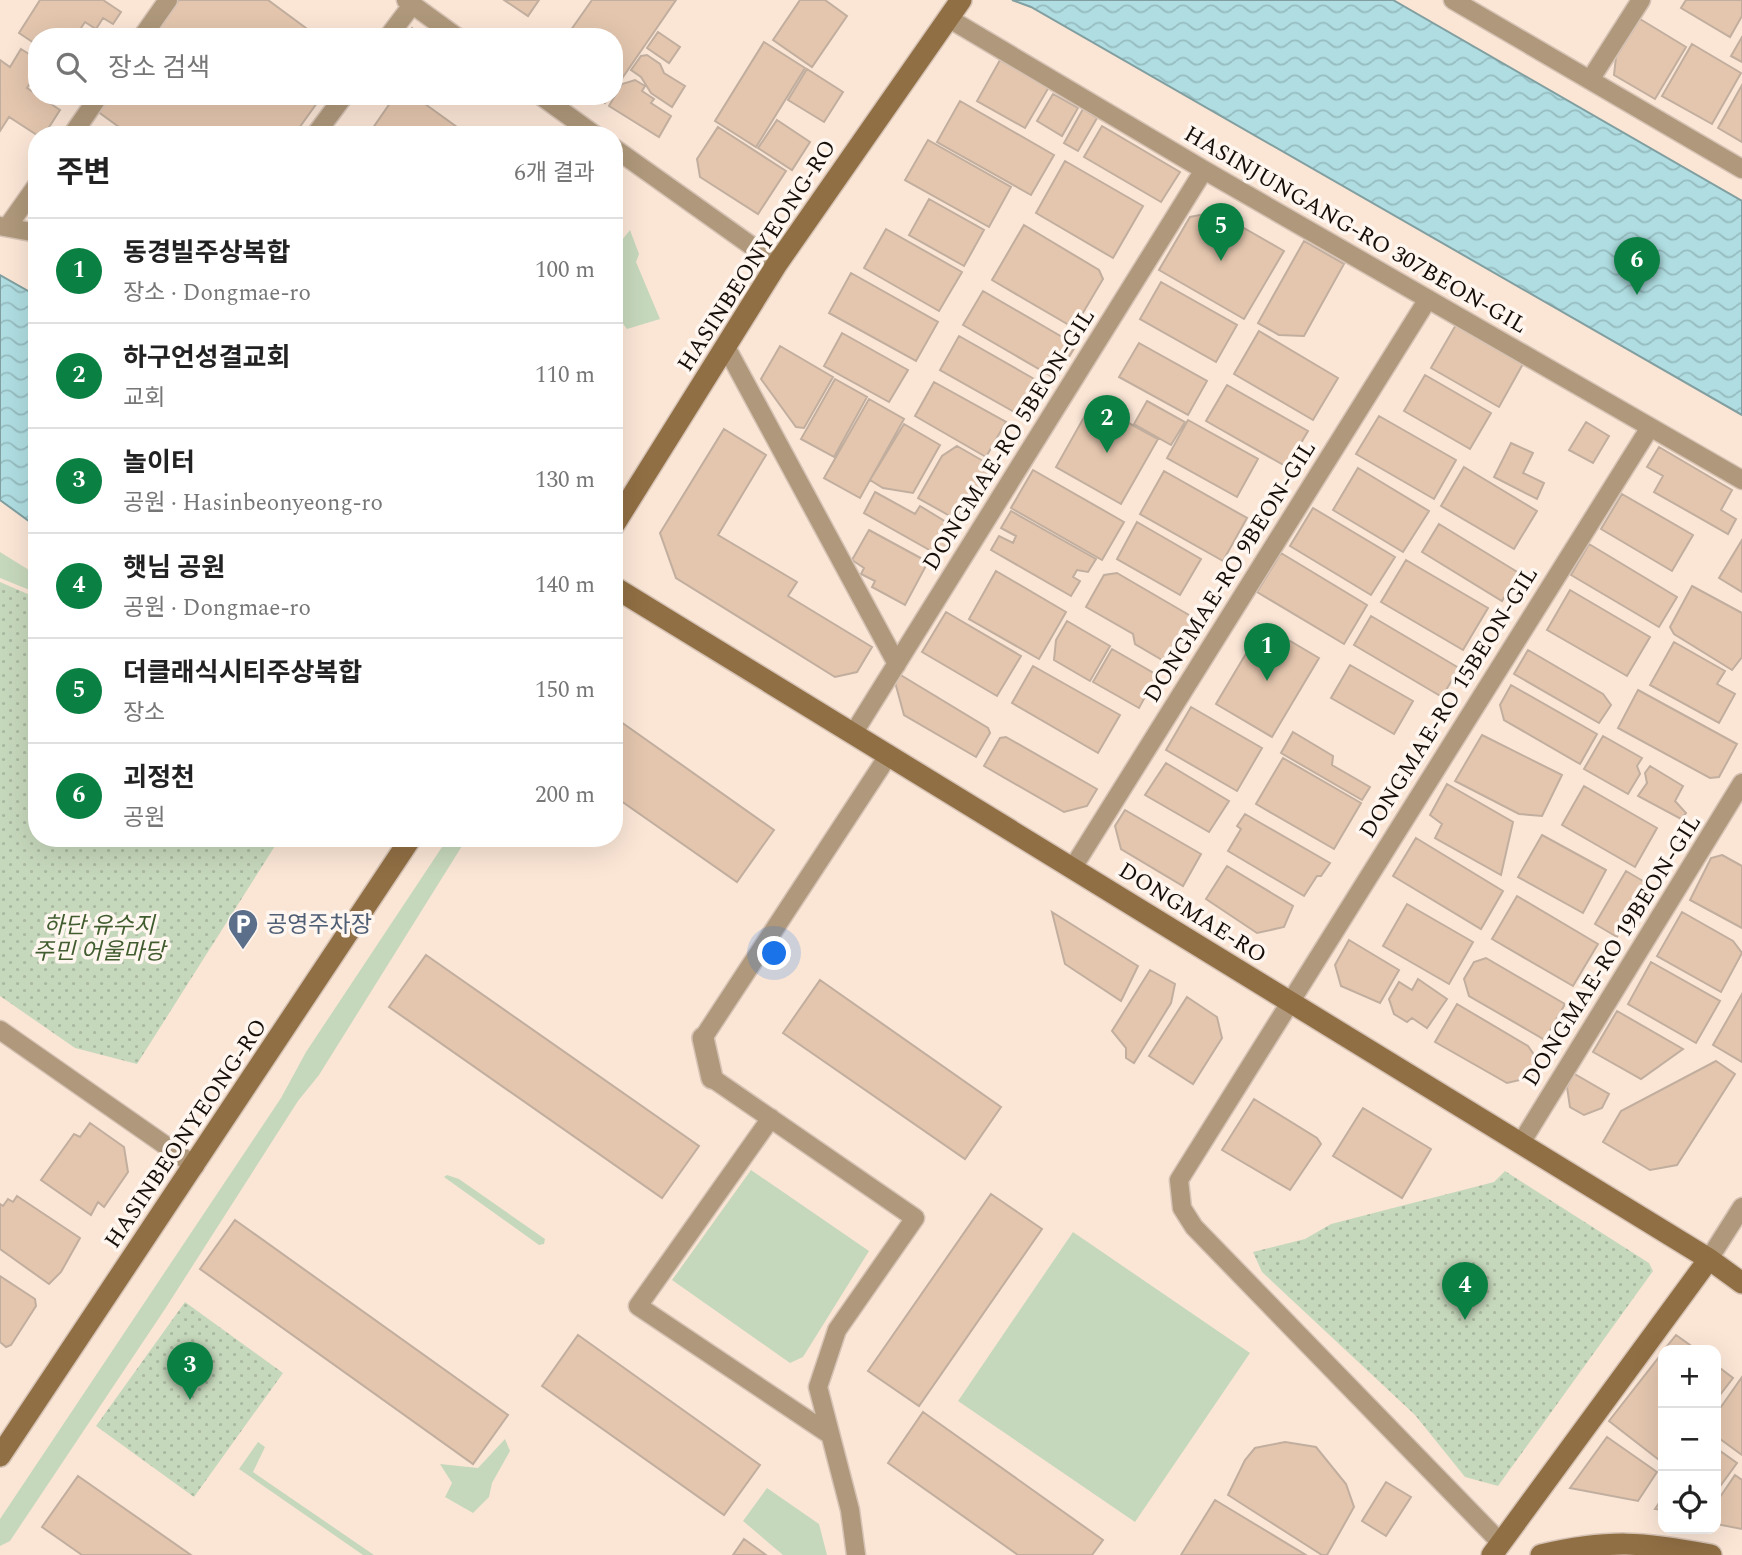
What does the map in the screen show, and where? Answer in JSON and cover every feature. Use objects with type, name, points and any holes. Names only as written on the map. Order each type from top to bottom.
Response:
[{"type":"street","name":"HASINBEONYEONG-RO","points":[[623,511],[777,264],[961,0]]},
{"type":"street","name":"DONGMAE-RO","points":[[623,593],[1709,1259],[1742,1283]]},
{"type":"street","name":"HASINBEONYEONG-RO","points":[[0,1456],[405,847]]},
{"type":"street","points":[[703,1038],[712,1077]]},
{"type":"street","points":[[1497,1549],[1709,1259]]},
{"type":"street","points":[[1541,1555],[1587,1544],[1642,1542],[1711,1555]]},
{"type":"lane","points":[[148,28],[168,0]]},
{"type":"lane","points":[[1453,0],[1742,169]]},
{"type":"lane","points":[[1590,80],[1641,0]]},
{"type":"lane","points":[[393,28],[409,2],[445,28]]},
{"type":"lane","name":"HASINJUNGANG-RO 307BEON-GIL","points":[[948,18],[1649,429],[1742,480]]},
{"type":"lane","points":[[78,126],[93,105]]},
{"type":"lane","points":[[322,126],[337,105]]},
{"type":"lane","points":[[553,105],[583,126]]},
{"type":"lane","points":[[623,155],[777,264]]},
{"type":"lane","name":"DONGMAE-RO 5BEON-GIL","points":[[853,734],[1204,170]]},
{"type":"lane","points":[[28,196],[4,226],[28,231]]},
{"type":"lane","name":"DONGMAE-RO 9BEON-GIL","points":[[1072,869],[1428,299]]},
{"type":"lane","points":[[726,346],[897,664]]},
{"type":"lane","name":"DONGMAE-RO 15BEON-GIL","points":[[1497,1549],[1218,1254],[1182,1208],[1178,1180],[1649,429]]},
{"type":"lane","points":[[703,1038],[888,756]]},
{"type":"lane","name":"DONGMAE-RO 19BEON-GIL","points":[[1521,1143],[1742,783]]},
{"type":"lane","points":[[0,1030],[195,1166]]},
{"type":"lane","points":[[712,1077],[915,1218],[837,1330],[818,1387],[850,1510],[856,1555]]},
{"type":"lane","points":[[771,1118],[638,1306],[829,1434]]},
{"type":"lane","points":[[1709,1259],[1742,1207]]},
{"type":"green space","points":[[630,230],[639,254],[636,262],[660,319],[627,329],[623,324],[623,239]]},
{"type":"green space","points":[[0,552],[28,569],[28,589],[0,578]]},
{"type":"green space","name":"하단 유수지 주민 어울마당","points":[[0,582],[28,594],[28,847],[274,847],[137,1064],[75,1048],[0,996]]},
{"type":"green space","points":[[442,847],[461,847],[319,1075],[298,1101],[165,1309],[10,1541],[0,1546],[0,1519],[281,1098],[306,1052]]},
{"type":"green space","points":[[751,1170],[869,1251],[803,1357],[790,1363],[672,1280]]},
{"type":"green space","points":[[1505,1171],[1649,1263],[1653,1271],[1498,1486],[1465,1477],[1415,1415],[1262,1272],[1253,1252],[1305,1239],[1331,1224],[1494,1182]]},
{"type":"green space","points":[[447,1175],[459,1179],[545,1239],[544,1244],[539,1245],[444,1177]]},
{"type":"green space","points":[[1073,1232],[1250,1353],[1135,1522],[958,1401]]},
{"type":"green space","points":[[185,1302],[283,1373],[194,1497],[96,1426]]},
{"type":"green space","points":[[505,1439],[510,1451],[492,1483],[489,1497],[473,1513],[445,1497],[452,1483],[440,1464],[478,1468]]},
{"type":"green space","points":[[258,1442],[265,1447],[253,1472],[374,1555],[363,1555],[239,1469]]},
{"type":"green space","points":[[767,1488],[819,1524],[827,1555],[783,1555],[743,1521]]},
{"type":"water","points":[[1012,0],[1393,0],[1742,201],[1742,415],[1031,7]]},
{"type":"water","points":[[0,275],[28,291],[28,520],[0,500]]},
{"type":"building","points":[[40,0],[103,0],[121,12],[113,24],[103,18],[97,28],[85,22],[81,28],[28,28],[28,39],[19,33]]},
{"type":"building","points":[[179,0],[268,0],[306,28],[159,28]]},
{"type":"building","points":[[504,0],[539,0],[528,16]]},
{"type":"building","points":[[592,0],[676,0],[623,77],[623,28],[572,28]]},
{"type":"building","points":[[800,0],[825,0],[847,16],[812,67],[773,40]]},
{"type":"building","points":[[1686,0],[1742,0],[1742,16],[1730,37],[1681,8]]},
{"type":"building","points":[[1640,19],[1686,47],[1655,99],[1614,75],[1616,57]]},
{"type":"building","points":[[658,32],[680,47],[669,63],[647,48]]},
{"type":"building","points":[[1742,37],[1742,62],[1731,56]]},
{"type":"building","points":[[764,42],[805,68],[756,147],[715,121]]},
{"type":"building","points":[[1692,44],[1741,73],[1712,124],[1662,96]]},
{"type":"building","points":[[21,49],[28,53],[28,105],[52,105],[60,110],[50,126],[28,126],[28,129],[9,117],[0,131],[0,60],[10,67]]},
{"type":"building","points":[[647,55],[660,64],[664,73],[685,86],[672,107],[651,93],[641,77],[631,70],[641,56]]},
{"type":"building","points":[[1000,60],[1049,87],[1025,128],[977,101]]},
{"type":"building","points":[[807,69],[843,92],[824,122],[788,100]]},
{"type":"building","points":[[635,80],[645,86],[642,91],[654,99],[651,103],[671,116],[659,137],[609,106],[623,105],[623,84]]},
{"type":"building","points":[[1742,85],[1742,142],[1718,128]]},
{"type":"building","points":[[1053,94],[1078,108],[1062,136],[1037,121]]},
{"type":"building","points":[[960,101],[1054,155],[1031,195],[937,142]]},
{"type":"building","points":[[101,105],[316,105],[300,126],[118,126],[97,111]]},
{"type":"building","points":[[389,105],[426,105],[456,126],[374,126]]},
{"type":"building","points":[[1083,109],[1097,118],[1078,151],[1064,143]]},
{"type":"building","points":[[777,120],[810,142],[792,170],[758,148]]},
{"type":"building","points":[[1102,126],[1180,172],[1161,202],[1084,157]]},
{"type":"building","points":[[718,127],[786,171],[758,214],[700,177],[697,159]]},
{"type":"building","points":[[928,140],[1011,187],[989,227],[905,180]]},
{"type":"building","points":[[1065,161],[1143,206],[1113,258],[1036,213]]},
{"type":"building","points":[[929,199],[984,230],[964,266],[909,235]]},
{"type":"building","points":[[1216,212],[1284,251],[1244,319],[1159,270],[1190,217]]},
{"type":"building","points":[[1024,225],[1099,270],[1103,279],[1074,328],[992,280]]},
{"type":"building","points":[[886,229],[962,272],[939,311],[864,268]]},
{"type":"building","points":[[1304,241],[1344,264],[1304,336],[1279,335],[1258,323]]},
{"type":"building","points":[[851,273],[938,322],[916,361],[829,313]]},
{"type":"building","points":[[1161,282],[1237,325],[1216,362],[1140,319]]},
{"type":"building","points":[[983,291],[1076,345],[1056,379],[963,325]]},
{"type":"building","points":[[1457,323],[1524,362],[1499,407],[1431,368]]},
{"type":"building","points":[[1259,331],[1338,378],[1313,420],[1234,374]]},
{"type":"building","points":[[842,333],[908,370],[889,402],[824,366]]},
{"type":"building","points":[[959,336],[1036,380],[1016,413],[940,370]]},
{"type":"building","points":[[1139,343],[1207,381],[1188,415],[1119,377]]},
{"type":"building","points":[[780,346],[833,377],[804,428],[796,427],[761,379]]},
{"type":"building","points":[[1425,375],[1491,413],[1470,449],[1404,411]]},
{"type":"building","points":[[835,379],[867,397],[834,457],[801,439]]},
{"type":"building","points":[[934,382],[1006,422],[986,457],[915,416]]},
{"type":"building","points":[[1227,385],[1308,431],[1287,467],[1206,421]]},
{"type":"building","points":[[869,399],[904,419],[860,498],[824,478]]},
{"type":"building","points":[[1147,401],[1185,422],[1171,445],[1134,424]]},
{"type":"building","points":[[1092,403],[1158,439],[1121,504],[1056,467]]},
{"type":"building","points":[[1379,416],[1456,460],[1434,499],[1356,454]]},
{"type":"building","points":[[1188,420],[1258,459],[1237,497],[1167,458]]},
{"type":"building","points":[[1586,422],[1609,436],[1593,463],[1569,450]]},
{"type":"building","points":[[904,424],[940,445],[913,493],[883,488],[870,480]]},
{"type":"building","points":[[724,429],[766,455],[718,535],[797,582],[788,596],[872,647],[857,672],[835,677],[676,578],[660,533]]},
{"type":"building","points":[[1511,443],[1533,453],[1523,473],[1544,483],[1537,499],[1494,477]]},
{"type":"building","points":[[957,446],[997,469],[984,492],[969,499],[957,520],[918,498],[942,456]]},
{"type":"building","points":[[1659,447],[1732,490],[1721,510],[1736,519],[1728,534],[1654,492],[1663,476],[1647,467]]},
{"type":"building","points":[[1464,467],[1537,511],[1514,549],[1441,506]]},
{"type":"building","points":[[1358,468],[1429,511],[1403,552],[1333,510]]},
{"type":"building","points":[[1033,470],[1124,522],[1102,560],[1011,508]]},
{"type":"building","points":[[1164,471],[1247,518],[1223,561],[1140,514]]},
{"type":"building","points":[[875,492],[915,514],[920,506],[956,528],[940,556],[864,513]]},
{"type":"building","points":[[1622,494],[1693,535],[1672,571],[1601,529]]},
{"type":"building","points":[[1313,508],[1395,557],[1371,595],[1290,546]]},
{"type":"building","points":[[1011,511],[1096,559],[1088,572],[1077,570],[1073,577],[1080,581],[1071,596],[991,550],[999,536],[1013,543],[1016,536],[1001,528]]},
{"type":"building","points":[[1137,522],[1201,559],[1180,595],[1117,559]]},
{"type":"building","points":[[1439,524],[1519,573],[1502,601],[1422,552]]},
{"type":"building","points":[[869,530],[928,562],[905,605],[872,587],[875,581],[861,574],[864,568],[852,560]]},
{"type":"building","points":[[1742,540],[1742,592],[1719,578]]},
{"type":"building","points":[[1589,544],[1677,597],[1659,627],[1571,575]]},
{"type":"building","points":[[1281,553],[1367,605],[1344,644],[1257,592]]},
{"type":"building","points":[[1406,560],[1488,608],[1463,650],[1381,602]]},
{"type":"building","points":[[996,571],[1066,612],[1039,659],[969,619]]},
{"type":"building","points":[[1117,573],[1201,622],[1174,667],[1135,644],[1133,634],[1086,607],[1104,575]]},
{"type":"building","points":[[1692,586],[1742,613],[1742,657],[1732,670],[1674,634],[1670,627]]},
{"type":"building","points":[[1570,590],[1650,637],[1627,676],[1547,630]]},
{"type":"building","points":[[946,612],[1021,656],[997,696],[922,652]]},
{"type":"building","points":[[1371,616],[1459,668],[1442,697],[1354,645]]},
{"type":"building","points":[[1067,621],[1110,646],[1090,681],[1054,660],[1056,640]]},
{"type":"building","points":[[1263,625],[1319,658],[1272,737],[1216,704]]},
{"type":"building","points":[[1674,642],[1725,671],[1717,684],[1735,694],[1719,723],[1650,685]]},
{"type":"building","points":[[1112,649],[1157,675],[1139,708],[1093,682]]},
{"type":"building","points":[[1528,650],[1603,694],[1611,705],[1599,723],[1514,674]]},
{"type":"building","points":[[1350,665],[1413,701],[1394,734],[1331,698]]},
{"type":"building","points":[[1033,666],[1120,715],[1098,753],[1012,703]]},
{"type":"building","points":[[899,674],[988,728],[990,733],[976,757],[904,715],[895,682]]},
{"type":"building","points":[[1511,685],[1597,734],[1580,764],[1504,720],[1500,705]]},
{"type":"building","points":[[1638,690],[1737,744],[1719,777],[1710,778],[1618,728]]},
{"type":"building","points":[[1191,707],[1262,748],[1237,791],[1166,750]]},
{"type":"building","points":[[623,723],[774,830],[737,882],[623,802]]},
{"type":"building","points":[[1293,732],[1333,756],[1332,765],[1370,787],[1362,800],[1281,753]]},
{"type":"building","points":[[1482,735],[1562,775],[1542,816],[1519,814],[1455,781]]},
{"type":"building","points":[[1603,736],[1642,758],[1637,766],[1640,774],[1628,794],[1584,769]]},
{"type":"building","points":[[1006,737],[1097,789],[1087,806],[1064,812],[984,766],[1000,738]]},
{"type":"building","points":[[1283,758],[1361,803],[1334,849],[1256,804]]},
{"type":"building","points":[[1166,763],[1229,801],[1209,832],[1145,795]]},
{"type":"building","points":[[1650,766],[1683,786],[1675,801],[1686,813],[1681,819],[1638,796],[1647,783],[1645,773]]},
{"type":"building","points":[[1447,784],[1513,822],[1501,875],[1435,838],[1442,824],[1430,815]]},
{"type":"building","points":[[1584,786],[1657,828],[1635,867],[1562,825]]},
{"type":"building","points":[[1125,810],[1201,854],[1183,886],[1121,849],[1115,826]]},
{"type":"building","points":[[1245,814],[1330,863],[1321,876],[1317,876],[1304,896],[1228,851],[1241,829],[1237,826]]},
{"type":"building","points":[[1542,835],[1606,870],[1583,913],[1518,877]]},
{"type":"building","points":[[1416,838],[1503,891],[1481,929],[1393,876]]},
{"type":"building","points":[[1722,855],[1742,866],[1742,928],[1690,900],[1711,858]]},
{"type":"building","points":[[1227,866],[1293,906],[1284,927],[1257,933],[1206,899]]},
{"type":"building","points":[[1626,871],[1648,884],[1617,937],[1595,924]]},
{"type":"building","points":[[1517,896],[1598,944],[1573,986],[1492,939]]},
{"type":"building","points":[[1407,904],[1473,942],[1449,984],[1383,946]]},
{"type":"building","points":[[1052,912],[1138,966],[1121,1001],[1065,964]]},
{"type":"building","points":[[1682,912],[1733,941],[1742,953],[1721,992],[1657,956]]},
{"type":"building","points":[[1349,940],[1399,970],[1380,1003],[1341,986],[1335,965]]},
{"type":"building","points":[[426,955],[699,1146],[662,1198],[389,1007]]},
{"type":"building","points":[[1486,958],[1565,1004],[1545,1040],[1469,996],[1464,979],[1474,962]]},
{"type":"building","points":[[1651,962],[1720,1001],[1696,1043],[1628,1004]]},
{"type":"building","points":[[1150,970],[1175,984],[1171,1003],[1134,1063],[1126,1058],[1126,1048],[1112,1031]]},
{"type":"building","points":[[1418,979],[1447,999],[1427,1028],[1412,1018],[1407,1022],[1394,1014],[1389,999],[1399,982],[1412,990]]},
{"type":"building","points":[[820,980],[1001,1107],[965,1159],[783,1033]]},
{"type":"building","points":[[1742,994],[1742,1062],[1713,1045]]},
{"type":"building","points":[[1187,997],[1217,1017],[1222,1038],[1193,1084],[1149,1056]]},
{"type":"building","points":[[1457,1004],[1528,1046],[1537,1059],[1532,1077],[1507,1083],[1435,1042]]},
{"type":"building","points":[[1617,1011],[1683,1049],[1641,1079],[1593,1052]]},
{"type":"building","points":[[1716,1061],[1735,1074],[1677,1165],[1650,1170],[1603,1142],[1621,1111]]},
{"type":"building","points":[[1573,1073],[1609,1094],[1602,1108],[1584,1115],[1570,1107],[1567,1087]]},
{"type":"building","points":[[1254,1099],[1317,1138],[1321,1144],[1290,1190],[1222,1150]]},
{"type":"building","points":[[1363,1108],[1431,1149],[1402,1198],[1333,1156]]},
{"type":"building","points":[[90,1123],[124,1147],[128,1172],[104,1207],[98,1202],[91,1215],[41,1180],[74,1134],[80,1137]]},
{"type":"building","points":[[991,1194],[1042,1229],[919,1406],[868,1371]]},
{"type":"building","points":[[17,1196],[80,1238],[61,1272],[49,1284],[0,1249],[0,1204],[3,1206],[8,1199],[13,1202]]},
{"type":"building","points":[[235,1220],[508,1415],[473,1464],[200,1269]]},
{"type":"building","points":[[0,1276],[35,1299],[36,1306],[11,1345],[6,1347],[0,1342]]},
{"type":"building","points":[[578,1335],[760,1465],[724,1515],[542,1386]]},
{"type":"building","points":[[1676,1335],[1690,1345],[1668,1345]]},
{"type":"building","points":[[1658,1358],[1658,1459],[1609,1421]]},
{"type":"building","points":[[1721,1369],[1733,1378],[1721,1394]]},
{"type":"building","points":[[1742,1377],[1742,1455],[1721,1440],[1721,1407]]},
{"type":"building","points":[[923,1412],[1103,1540],[1092,1555],[1018,1555],[888,1463]]},
{"type":"building","points":[[1607,1437],[1657,1472],[1638,1501],[1570,1488]]},
{"type":"building","points":[[1285,1442],[1316,1447],[1346,1484],[1354,1507],[1327,1555],[1322,1555],[1228,1495],[1245,1460],[1255,1448]]},
{"type":"building","points":[[1721,1452],[1737,1463],[1721,1485]]},
{"type":"building","points":[[1735,1475],[1742,1480],[1742,1529],[1721,1525],[1721,1496]]},
{"type":"building","points":[[78,1476],[191,1555],[82,1555],[42,1527]]},
{"type":"building","points":[[1386,1482],[1411,1497],[1386,1536],[1362,1521]]},
{"type":"building","points":[[1215,1500],[1306,1555],[1181,1555]]},
{"type":"building","points":[[744,1539],[766,1555],[733,1555]]},
{"type":"place","name":"더클래식시티주상복합","points":[[1221,261]]},
{"type":"place","name":"괴정천","points":[[1637,295]]},
{"type":"place","name":"하구언성결교회","points":[[1107,453]]},
{"type":"place","name":"동경빌주상복합","points":[[1267,681]]},
{"type":"place","name":"공영주차장","points":[[243,951]]},
{"type":"place","name":"햇님 공원","points":[[1465,1320]]},
{"type":"place","name":"놀이터","points":[[190,1400]]}]
